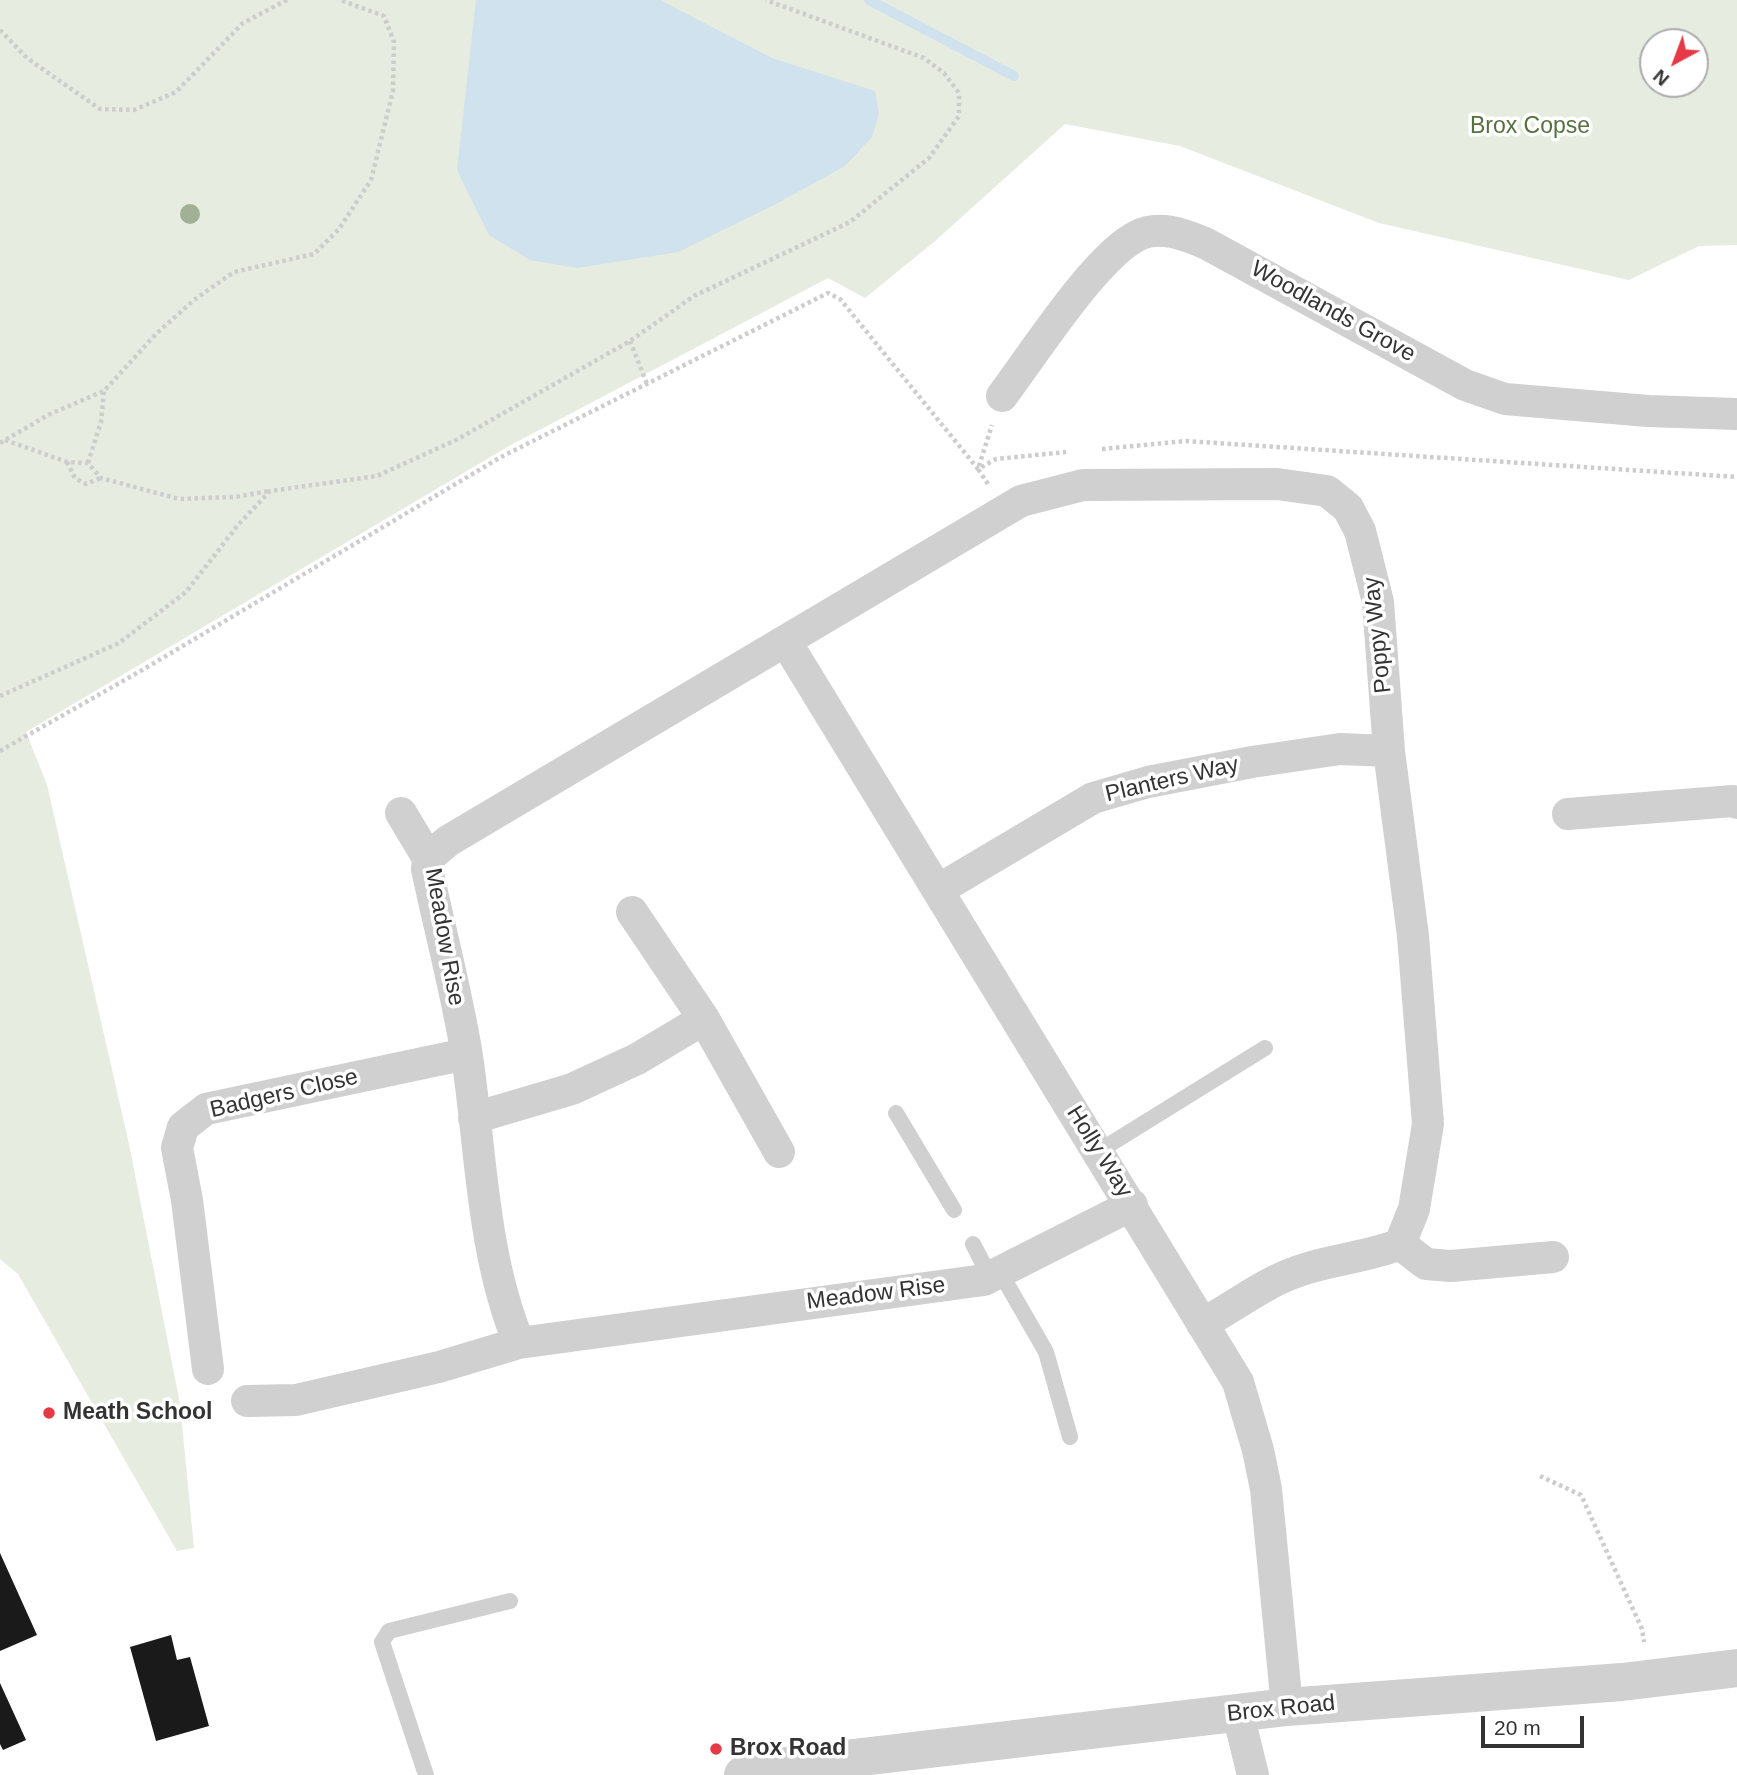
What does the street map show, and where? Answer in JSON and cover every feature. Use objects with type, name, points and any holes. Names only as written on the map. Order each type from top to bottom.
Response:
[{"type":"street","name":"Woodlands Grove","points":[[1002,396],[1109,257],[1138,235],[1156,231],[1177,232],[1205,243],[1465,385],[1505,399],[1648,411],[1737,414]]},
{"type":"street","name":"Poppy Way","points":[[786,642],[1021,501],[1083,485],[1277,484],[1327,491],[1348,508],[1360,531],[1370,562],[1378,602],[1389,751],[1413,936],[1428,1124],[1414,1209],[1400,1244]]},
{"type":"street","name":"Meadow Rise","points":[[519,1342],[508,1316],[499,1275],[466,1054],[427,869],[428,858],[449,841],[786,642]]},
{"type":"street","name":"Holly Way","points":[[786,642],[1238,1382],[1258,1450],[1266,1489],[1287,1707]]},
{"type":"street","name":"Planters Way","points":[[938,890],[1093,798],[1148,782],[1252,762],[1340,749],[1389,751]]},
{"type":"street","points":[[1568,814],[1737,803]]},
{"type":"street","points":[[401,813],[428,858]]},
{"type":"street","points":[[632,912],[704,1019],[779,1152]]},
{"type":"street","points":[[474,1118],[572,1089],[637,1059],[704,1019]]},
{"type":"street","name":"Badgers Close","points":[[208,1369],[187,1200],[177,1148],[183,1127],[206,1109],[466,1054]]},
{"type":"street","name":"Meadow Rise","points":[[247,1401],[296,1401],[439,1367],[519,1342],[995,1275],[1132,1205]]},
{"type":"street","points":[[1202,1324],[1241,1303],[1255,1290],[1297,1271],[1376,1254],[1400,1244],[1426,1264],[1451,1266],[1553,1257]]},
{"type":"street","name":"Brox Road","points":[[743,1775],[841,1768],[1287,1707],[1651,1678],[1737,1668]]},
{"type":"street","points":[[1238,1714],[1253,1775]]},
{"type":"lane","points":[[1099,1151],[1265,1048]]},
{"type":"lane","points":[[896,1113],[954,1210]]},
{"type":"lane","points":[[973,1244],[1046,1352],[1070,1437]]},
{"type":"lane","points":[[426,1775],[382,1642],[389,1632],[510,1601]]},
{"type":"path","points":[[0,30],[27,58],[100,109],[134,110],[176,92],[243,23],[287,0]]},
{"type":"path","points":[[2,441],[50,414],[104,391],[156,334],[194,300],[234,272],[314,254],[339,229],[371,180],[393,91],[394,43],[384,16],[340,0]]},
{"type":"path","points":[[2,441],[67,462],[88,463],[102,478],[179,499],[235,497],[377,476],[458,439],[630,341],[694,296],[850,222],[929,158],[959,116],[958,93],[944,73],[924,58],[766,0]]},
{"type":"path","points":[[0,751],[20,742],[502,457],[828,293],[840,299],[978,469]]},
{"type":"path","points":[[630,341],[647,384]]},
{"type":"path","points":[[88,463],[101,422],[104,391]]},
{"type":"path","points":[[978,469],[1002,396]]},
{"type":"path","points":[[1091,450],[1186,441],[1737,477]]},
{"type":"path","points":[[978,469],[996,459],[1077,451]]},
{"type":"path","points":[[67,462],[75,478],[86,484],[102,478]]},
{"type":"path","points":[[0,696],[107,648],[129,635],[186,592],[238,525],[270,491]]},
{"type":"path","points":[[1540,1476],[1581,1495],[1642,1629],[1651,1678]]},
{"type":"green space","name":"Brox Copse","points":[[0,0],[1737,0],[1737,245],[1699,246],[1629,280],[1379,223],[1180,146],[1065,124],[934,242],[865,298],[828,278],[509,446],[26,732],[47,785],[129,1144],[180,1404],[194,1548],[177,1551],[18,1274],[0,1259]]},
{"type":"water","points":[[476,0],[660,0],[772,58],[875,91],[879,114],[872,137],[845,166],[776,204],[678,252],[577,268],[530,260],[489,235],[457,170]]},
{"type":"building","points":[[0,1553],[37,1635],[0,1651]]},
{"type":"building","points":[[171,1635],[177,1660],[190,1657],[209,1726],[156,1741],[130,1647]]},
{"type":"building","points":[[0,1683],[26,1740],[3,1750],[0,1744]]},
{"type":"waterway","points":[[869,0],[1014,76]]},
{"type":"place","name":"Meath School","points":[[49,1413]]},
{"type":"place","name":"Brox Road","points":[[716,1749]]}]
